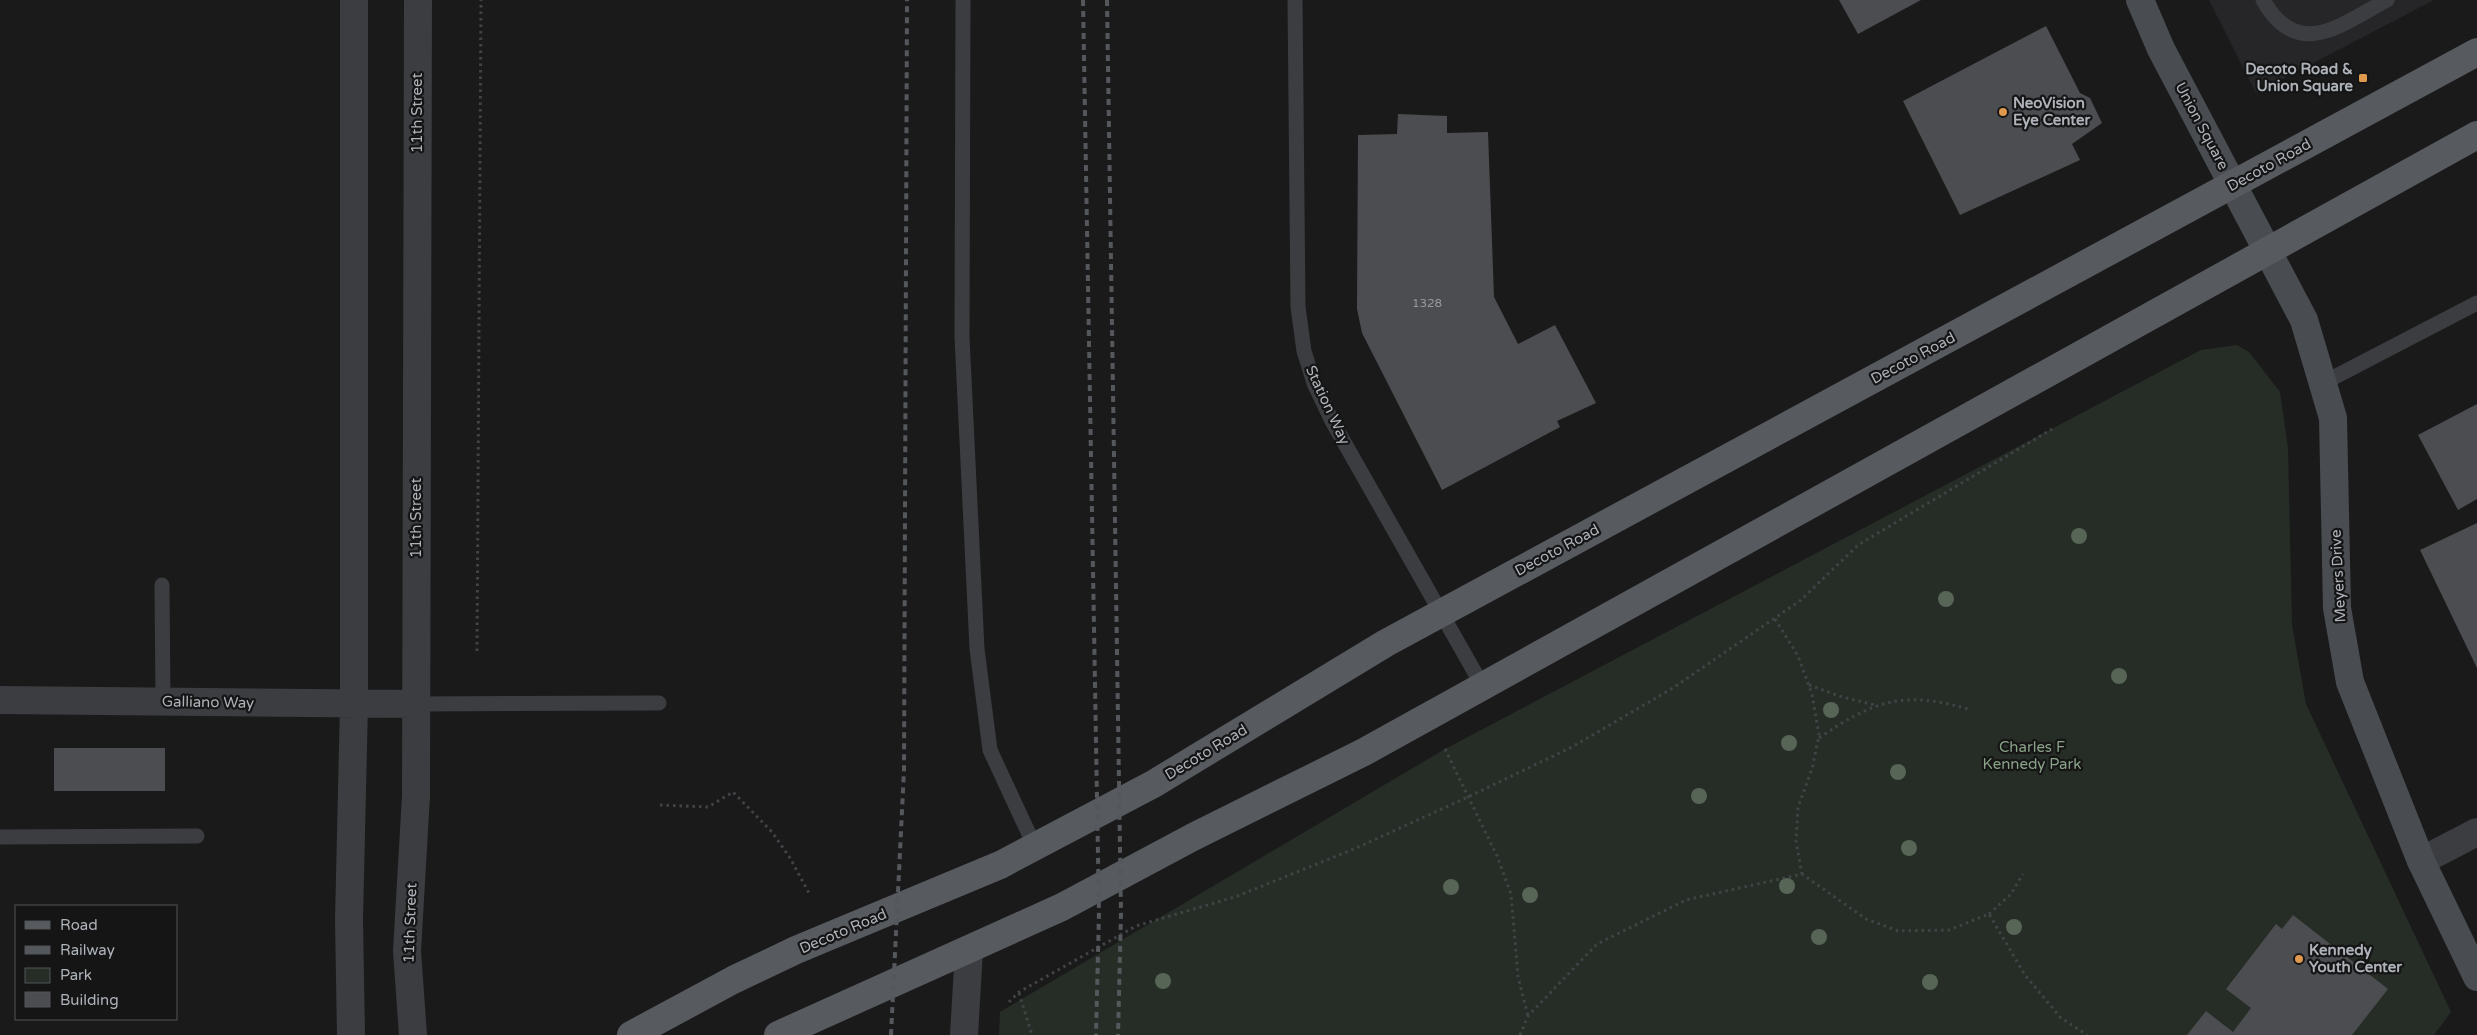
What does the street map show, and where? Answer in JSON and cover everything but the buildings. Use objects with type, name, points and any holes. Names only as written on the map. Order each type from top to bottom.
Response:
[{"type":"main road","name":"Decoto Road","points":[[631,1035],[733,980],[796,950],[1000,865],[1035,847],[1155,783],[1386,643],[1442,612],[2477,52]]},
{"type":"main road","points":[[778,1035],[1062,907],[1193,837],[1364,752],[2477,135]]},
{"type":"street","points":[[352,1035],[349,920],[354,704],[354,0]]},
{"type":"street","name":"11th Street","points":[[413,1035],[407,951],[416,796],[418,0]]},
{"type":"street","name":"Union Square","points":[[2140,0],[2161,49],[2269,249]]},
{"type":"street","name":"Meyers Drive","points":[[2269,249],[2304,320],[2333,418],[2337,608],[2350,682],[2421,861],[2477,977]]},
{"type":"street","name":"Galliano Way","points":[[0,700],[415,704]]},
{"type":"street","points":[[2421,861],[2477,832]]},
{"type":"street","points":[[964,1035],[969,950]]},
{"type":"lane","points":[[963,0],[962,337],[977,649],[990,750],[1035,847]]},
{"type":"lane","name":"Station Way","points":[[1295,0],[1298,307],[1304,351],[1314,383],[1332,421],[1442,612],[1482,686]]},
{"type":"lane","points":[[2263,0],[2281,25],[2296,32],[2314,35],[2328,31],[2387,0]]},
{"type":"lane","points":[[2323,383],[2477,302]]},
{"type":"lane","points":[[162,584],[163,702]]},
{"type":"lane","points":[[415,704],[659,703]]},
{"type":"lane","points":[[0,837],[197,836]]},
{"type":"path","points":[[477,651],[481,0]]},
{"type":"path","points":[[1009,1002],[1019,992],[1136,926],[1235,897],[1354,849],[1468,797],[1588,737],[1672,688],[1801,600],[1858,545],[2052,429]]},
{"type":"path","points":[[1775,618],[1798,656],[1809,685],[1818,738],[1812,769],[1798,807],[1796,842],[1802,874],[1866,919],[1898,931],[1949,930],[1989,914],[2011,894],[2023,874]]},
{"type":"path","points":[[1809,685],[1842,697],[1875,705]]},
{"type":"path","points":[[1818,738],[1846,720],[1875,705],[1910,699],[1940,701],[1968,709]]},
{"type":"path","points":[[1445,749],[1511,894],[1518,977],[1528,1016]]},
{"type":"path","points":[[660,806],[708,807],[734,792],[772,832],[790,858],[809,893]]},
{"type":"path","points":[[1520,1035],[1528,1016],[1597,944],[1686,900],[1802,874]]},
{"type":"path","points":[[1989,914],[2025,976],[2060,1017],[2087,1035]]},
{"type":"path","points":[[1019,992],[1032,1035]]},
{"type":"shaded area","points":[[2209,0],[2434,0],[2256,93]]},
{"type":"green space","name":"Charles F Kennedy Park","points":[[2237,345],[2249,352],[2280,392],[2288,448],[2292,625],[2306,704],[2451,1012],[2434,1035],[999,1035],[1000,1012],[1445,749],[2201,350]]},
{"type":"railway","points":[[891,1035],[904,770],[907,0]]},
{"type":"railway","points":[[1083,0],[1099,912],[1096,1035]]},
{"type":"railway","points":[[1107,0],[1121,913],[1118,1035]]},
{"type":"place","name":"Decoto Road & Union Square","points":[[2363,78]]},
{"type":"place","name":"NeoVision Eye Center","points":[[2003,112]]},
{"type":"place","name":"Kennedy Youth Center","points":[[2299,959]]}]
